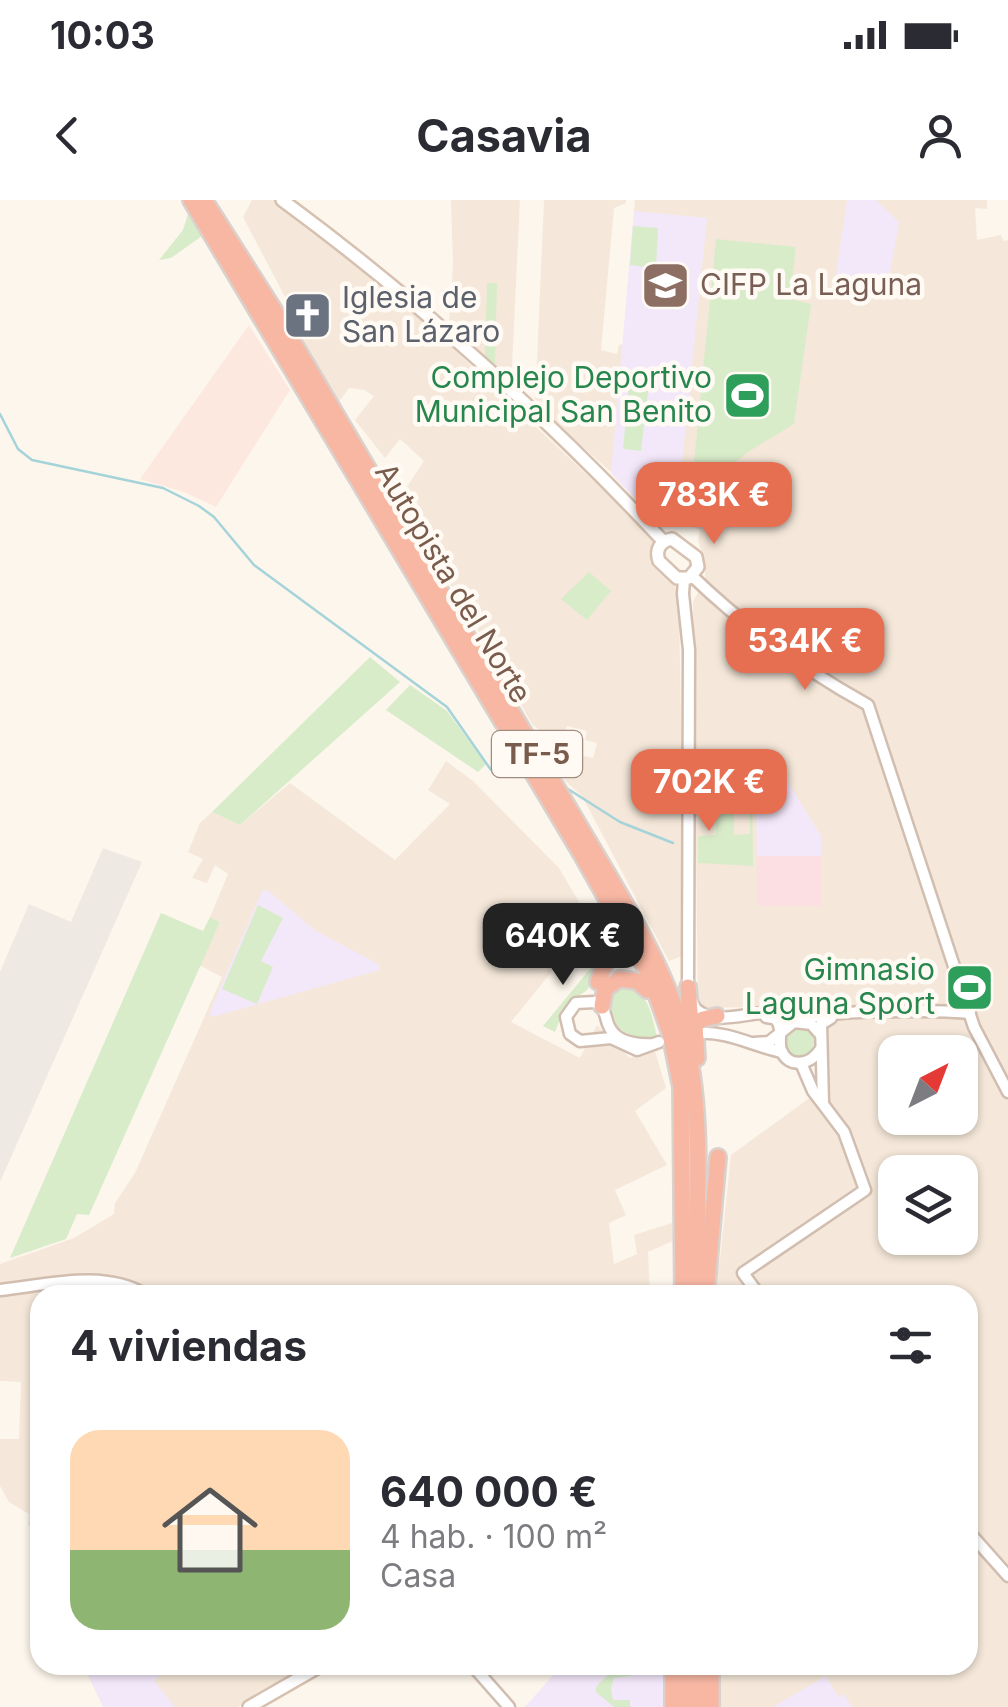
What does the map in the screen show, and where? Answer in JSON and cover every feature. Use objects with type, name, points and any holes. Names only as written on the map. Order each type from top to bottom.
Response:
[{"type":"highway","points":[[183,200],[211,244],[227,257]]},
{"type":"highway","name":"Autopista del Norte","points":[[191,200],[638,950],[670,1033],[683,1111],[683,1285]]},
{"type":"highway","name":"Autopista del Norte","points":[[208,200],[630,910],[656,962],[678,1015],[690,1066],[695,1107],[696,1285]]},
{"type":"highway","points":[[582,855],[587,877],[648,990],[663,1032],[672,1069],[677,1169],[684,1195]]},
{"type":"highway","points":[[598,982],[613,944],[608,913]]},
{"type":"highway","points":[[594,1003],[619,979],[637,981],[648,990]]},
{"type":"highway","points":[[688,987],[690,1019],[697,1041]]},
{"type":"highway","points":[[696,1232],[704,1148],[695,1025],[717,1016]]},
{"type":"highway","points":[[707,1285],[718,1157]]},
{"type":"highway","points":[[673,1675],[673,1707]]},
{"type":"highway","points":[[685,1675],[686,1707]]},
{"type":"highway","points":[[702,1675],[709,1704]]},
{"type":"highway","points":[[709,1704],[710,1675]]},
{"type":"main road","points":[[282,200],[336,238],[480,364],[602,476],[664,542]]},
{"type":"main road","points":[[678,540],[696,557],[698,567],[688,578],[673,575],[659,562],[658,550],[664,542],[678,540]]},
{"type":"main road","points":[[248,1707],[304,1675]]},
{"type":"street","points":[[876,1014],[784,1012],[717,1016],[695,1008],[688,987],[688,618],[683,594],[688,578],[793,662],[868,705],[970,1013],[995,1072],[1008,1092]]},
{"type":"street","points":[[688,618],[694,599],[704,595],[717,600]]},
{"type":"street","points":[[594,1003],[576,1003],[568,1012],[568,1030],[580,1042],[611,1038],[633,1049],[657,1043],[634,1045],[608,1024],[594,1003],[598,982]]},
{"type":"street","points":[[784,1012],[811,1024],[820,1035]]},
{"type":"street","points":[[748,1042],[763,1043],[790,1024],[821,1014],[844,1012]]},
{"type":"street","points":[[823,1104],[820,1035],[826,1018],[970,1013]]},
{"type":"street","points":[[762,1016],[776,1023],[782,1052],[788,1059],[801,1063],[814,1058],[820,1049]]},
{"type":"street","points":[[601,1038],[608,1024]]},
{"type":"street","points":[[697,1041],[718,1032],[782,1052]]},
{"type":"street","points":[[751,1285],[743,1274],[864,1190],[845,1135],[801,1063]]},
{"type":"street","points":[[52,1285],[103,1280],[127,1285]]},
{"type":"street","points":[[0,1290],[30,1287]]},
{"type":"street","points":[[978,1542],[1008,1576]]},
{"type":"street","points":[[481,1675],[509,1707]]},
{"type":"shaded area","points":[[252,200],[274,200],[340,247],[655,539],[652,566],[675,586],[679,607],[685,955],[669,961],[582,796],[562,778],[553,762],[566,764],[567,752],[593,758],[597,743],[585,740],[587,731],[567,726],[563,735],[539,730],[532,724],[462,602],[397,502],[424,461],[400,439],[385,458],[355,420],[374,396],[349,388],[338,403],[290,321],[294,314],[243,217]]},
{"type":"shaded area","points":[[451,200],[520,200],[511,388],[448,336],[453,265]]},
{"type":"shaded area","points":[[544,200],[626,200],[614,208],[601,350],[617,354],[623,344],[635,200],[987,200],[987,209],[975,208],[977,240],[1001,235],[1004,241],[1008,240],[1008,1707],[721,1707],[721,1675],[978,1675],[978,1285],[711,1285],[720,1259],[731,1155],[822,1089],[825,1006],[698,1008],[693,602],[705,579],[705,563],[698,540],[700,530],[675,519],[664,524],[649,515],[618,478],[535,405]]},
{"type":"shaded area","points":[[847,200],[876,200],[899,222],[887,290],[869,288],[856,275],[845,285],[835,281]]},
{"type":"shaded area","points":[[634,211],[707,218],[677,512],[664,524],[654,519],[611,473]]},
{"type":"shaded area","points":[[249,325],[290,390],[216,507],[184,492],[140,479]]},
{"type":"shaded area","points":[[446,761],[473,781],[559,868],[582,907],[582,929],[570,949],[511,1022],[580,1058],[597,1025],[630,1058],[654,1048],[666,1088],[635,1111],[667,1165],[615,1190],[626,1215],[609,1223],[614,1264],[637,1254],[634,1235],[672,1223],[673,1241],[648,1252],[650,1285],[30,1285],[30,1527],[29,1514],[9,1502],[0,1486],[0,1439],[19,1439],[21,1382],[0,1381],[0,1264],[74,1238],[114,1214],[115,1203],[135,1173],[222,977],[199,965],[220,922],[210,917],[228,874],[215,865],[207,883],[192,878],[203,859],[188,852],[200,823],[212,812],[240,825],[290,783],[395,860],[450,804],[428,790]]},
{"type":"shaded area","points":[[784,776],[821,836],[821,856],[757,856],[756,785],[769,785]]},
{"type":"shaded area","points":[[103,848],[142,862],[0,1182],[0,972],[29,904],[71,922]]},
{"type":"shaded area","points":[[757,856],[821,856],[821,906],[757,906]]},
{"type":"shaded area","points":[[267,890],[316,931],[380,965],[380,970],[212,1017],[209,1014],[262,891]]},
{"type":"shaded area","points":[[88,1675],[160,1675],[154,1681],[175,1707],[103,1707]]},
{"type":"shaded area","points":[[94,1675],[294,1675],[238,1707],[105,1707]]},
{"type":"shaded area","points":[[553,1675],[665,1675],[665,1707],[525,1707]]},
{"type":"shaded area","points":[[826,1676],[838,1697],[844,1694],[852,1707],[773,1707]]},
{"type":"green space","points":[[188,214],[202,236],[171,258],[159,260],[183,230]]},
{"type":"green space","points":[[633,226],[658,228],[656,268],[630,265]]},
{"type":"green space","points":[[716,239],[796,247],[790,299],[811,304],[794,424],[712,480],[694,462]]},
{"type":"green space","points":[[487,283],[497,283],[495,367],[485,356]]},
{"type":"green space","points":[[630,374],[650,376],[641,451],[623,449]]},
{"type":"green space","points":[[589,572],[611,591],[587,620],[561,599]]},
{"type":"green space","points":[[370,657],[400,682],[240,825],[212,812]]},
{"type":"green space","points":[[410,685],[447,711],[486,764],[478,772],[386,710]]},
{"type":"green space","points":[[743,778],[752,779],[753,866],[698,863],[698,836],[716,835],[716,811],[734,811],[734,835],[750,834],[749,788],[743,788]]},
{"type":"green space","points":[[258,905],[283,918],[261,961],[273,967],[257,1004],[222,989]]},
{"type":"green space","points":[[595,912],[602,927],[603,951],[588,989],[565,1007],[555,1032],[543,1026],[600,957],[594,943]]},
{"type":"green space","points":[[161,913],[203,931],[210,917],[220,922],[89,1215],[77,1214],[66,1239],[10,1258]]},
{"type":"green space","points":[[625,986],[645,999],[657,1036],[638,1040],[617,1027],[609,1002],[614,992]]},
{"type":"green space","points":[[800,1028],[810,1032],[814,1042],[810,1052],[800,1056],[790,1052],[786,1042],[790,1032]]},
{"type":"green space","points":[[607,1675],[631,1675],[614,1678],[611,1689],[613,1700],[630,1700],[630,1707],[614,1707],[596,1692]]},
{"type":"waterway","points":[[0,414],[18,449],[32,460],[163,488],[199,506],[214,517],[254,565],[447,707],[491,770],[517,777]]},
{"type":"waterway","points":[[568,789],[620,822],[673,843]]},
{"type":"place","name":"CIFP La Laguna","points":[[665,285]]},
{"type":"place","name":"Iglesia de San Lázaro","points":[[307,315]]},
{"type":"place","name":"Complejo Deportivo Municipal San Benito","points":[[747,395]]},
{"type":"place","name":"Gimnasio Laguna Sport","points":[[970,987]]}]
